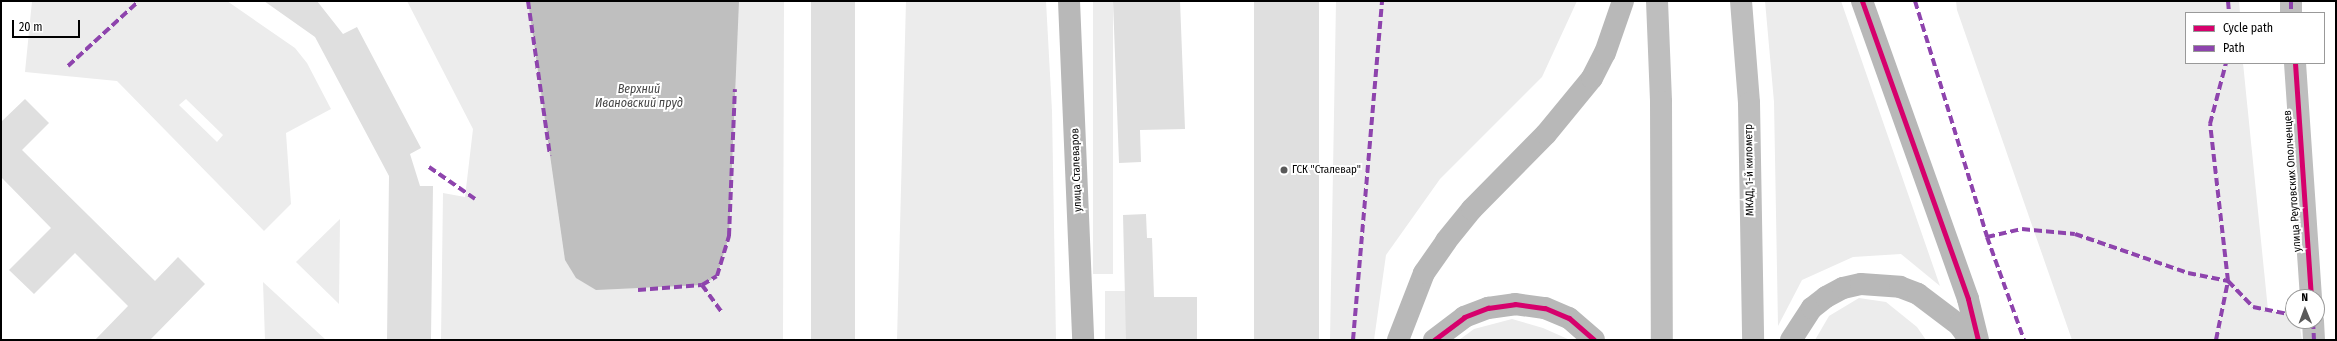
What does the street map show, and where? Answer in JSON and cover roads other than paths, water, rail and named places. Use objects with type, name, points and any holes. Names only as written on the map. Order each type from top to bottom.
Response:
[{"type":"main road","name":"улица Сталеваров","points":[[1069,1],[1083,340]]},
{"type":"main road","points":[[1398,340],[1424,273],[1446,240],[1472,209],[1546,134],[1592,78],[1605,53],[1623,1]]},
{"type":"main road","points":[[1657,1],[1661,102],[1662,340]]},
{"type":"main road","name":"МКАД, 1-й километр","points":[[1741,1],[1749,103],[1753,340]]},
{"type":"main road","points":[[1862,1],[1968,299],[1978,340]]},
{"type":"main road","points":[[2291,1],[2292,12]]},
{"type":"main road","name":"улица Реутовских Ополченцев","points":[[2295,64],[2310,289]]},
{"type":"main road","points":[[1791,340],[1812,308],[1826,297],[1843,288],[1861,284],[1900,287],[1918,294],[1959,325],[1970,340]]},
{"type":"main road","points":[[1434,340],[1464,317],[1488,308],[1515,304],[1545,308],[1569,318],[1594,340]]},
{"type":"main road","points":[[2313,329],[2314,340]]},
{"type":"water","name":"Верхний Ивановский пруд","points":[[528,1],[739,1],[729,236],[717,276],[702,285],[596,290],[576,278],[565,260]]},
{"type":"place","name":"ГСК \"Сталевар\"","points":[[1284,170]]}]
